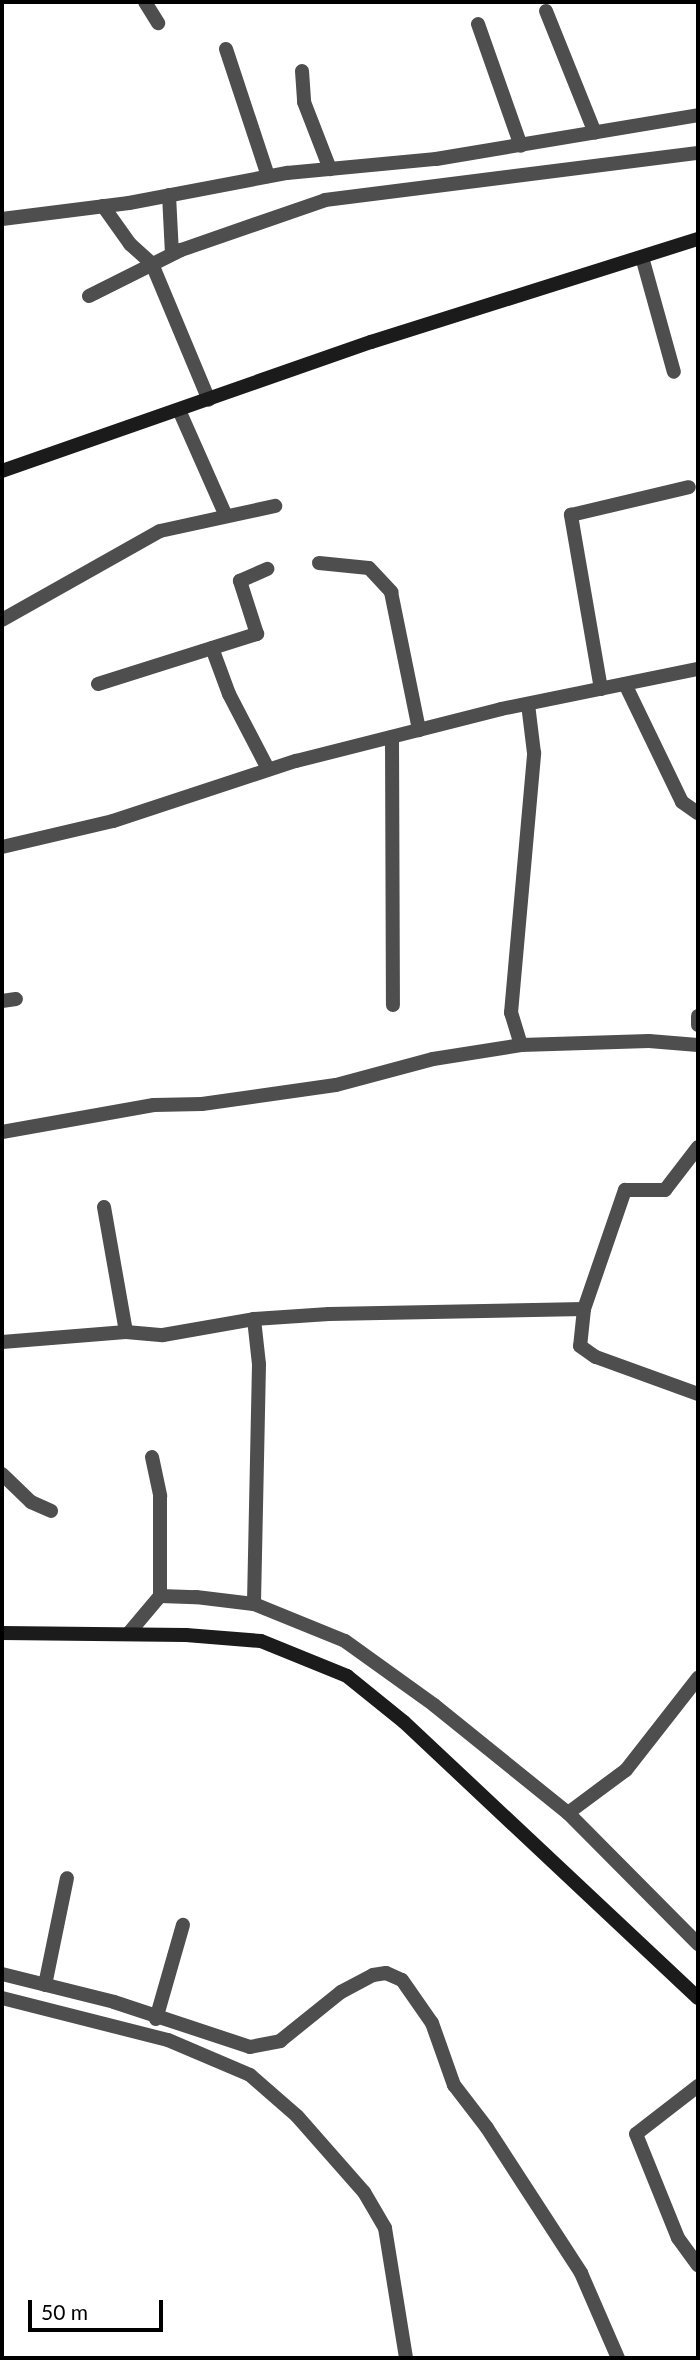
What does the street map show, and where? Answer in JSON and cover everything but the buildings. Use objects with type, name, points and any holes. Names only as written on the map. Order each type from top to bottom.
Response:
[{"type":"street","points":[[145,2],[158,23]]},
{"type":"street","points":[[546,11],[595,133]]},
{"type":"street","points":[[478,24],[521,146]]},
{"type":"street","points":[[226,49],[268,176]]},
{"type":"street","points":[[302,71],[304,102],[330,169]]},
{"type":"street","points":[[2,219],[103,206],[268,176],[521,146],[698,115]]},
{"type":"street","points":[[89,296],[172,254],[325,200],[698,153]]},
{"type":"street","points":[[169,195],[172,254]]},
{"type":"street","points":[[103,206],[130,244],[152,264],[209,400]]},
{"type":"street","points":[[2,471],[698,239]]},
{"type":"street","points":[[642,257],[674,372]]},
{"type":"street","points":[[179,410],[226,516]]},
{"type":"street","points":[[601,689],[571,514],[689,487]]},
{"type":"street","points":[[2,620],[160,531],[275,506]]},
{"type":"street","points":[[319,563],[369,568],[391,592],[419,730]]},
{"type":"street","points":[[98,684],[257,634],[240,581],[267,569]]},
{"type":"street","points":[[212,648],[229,694],[268,769]]},
{"type":"street","points":[[2,847],[113,821],[268,769],[391,737],[527,704],[698,669]]},
{"type":"street","points":[[625,684],[682,802],[698,813]]},
{"type":"street","points":[[521,1045],[511,1013],[534,753],[527,704]]},
{"type":"street","points":[[391,737],[393,1005]]},
{"type":"street","points":[[698,1016],[698,1025]]},
{"type":"street","points":[[2,1132],[154,1105],[202,1104],[337,1085],[433,1059],[521,1045],[649,1041],[698,1045]]},
{"type":"street","points":[[698,1147],[665,1190],[625,1190],[584,1309],[580,1346],[596,1357],[698,1394]]},
{"type":"street","points":[[104,1207],[126,1332]]},
{"type":"street","points":[[2,1342],[126,1332],[163,1335],[254,1319],[584,1309]]},
{"type":"street","points":[[254,1319],[259,1364],[254,1604]]},
{"type":"street","points":[[128,1634],[160,1596],[160,1496],[152,1457]]},
{"type":"street","points":[[2,1474],[31,1502],[51,1511]]},
{"type":"street","points":[[160,1596],[226,1598],[254,1604],[345,1641],[434,1705],[568,1812],[698,1944]]},
{"type":"street","points":[[2,1633],[128,1634],[261,1641],[347,1676],[404,1722],[698,1998]]},
{"type":"street","points":[[568,1812],[626,1770],[698,1678]]},
{"type":"street","points":[[45,1985],[67,1878]]},
{"type":"street","points":[[156,2019],[183,1925]]},
{"type":"street","points":[[2,1973],[114,2002],[156,2019],[250,2047],[280,2041],[341,1992],[373,1975],[386,1973],[402,1980],[432,2023],[454,2085],[487,2128],[581,2273],[618,2358]]},
{"type":"street","points":[[2,1998],[168,2040],[250,2075],[297,2116],[364,2192],[385,2228],[406,2358]]},
{"type":"street","points":[[698,2086],[636,2134],[678,2238],[698,2266]]}]
